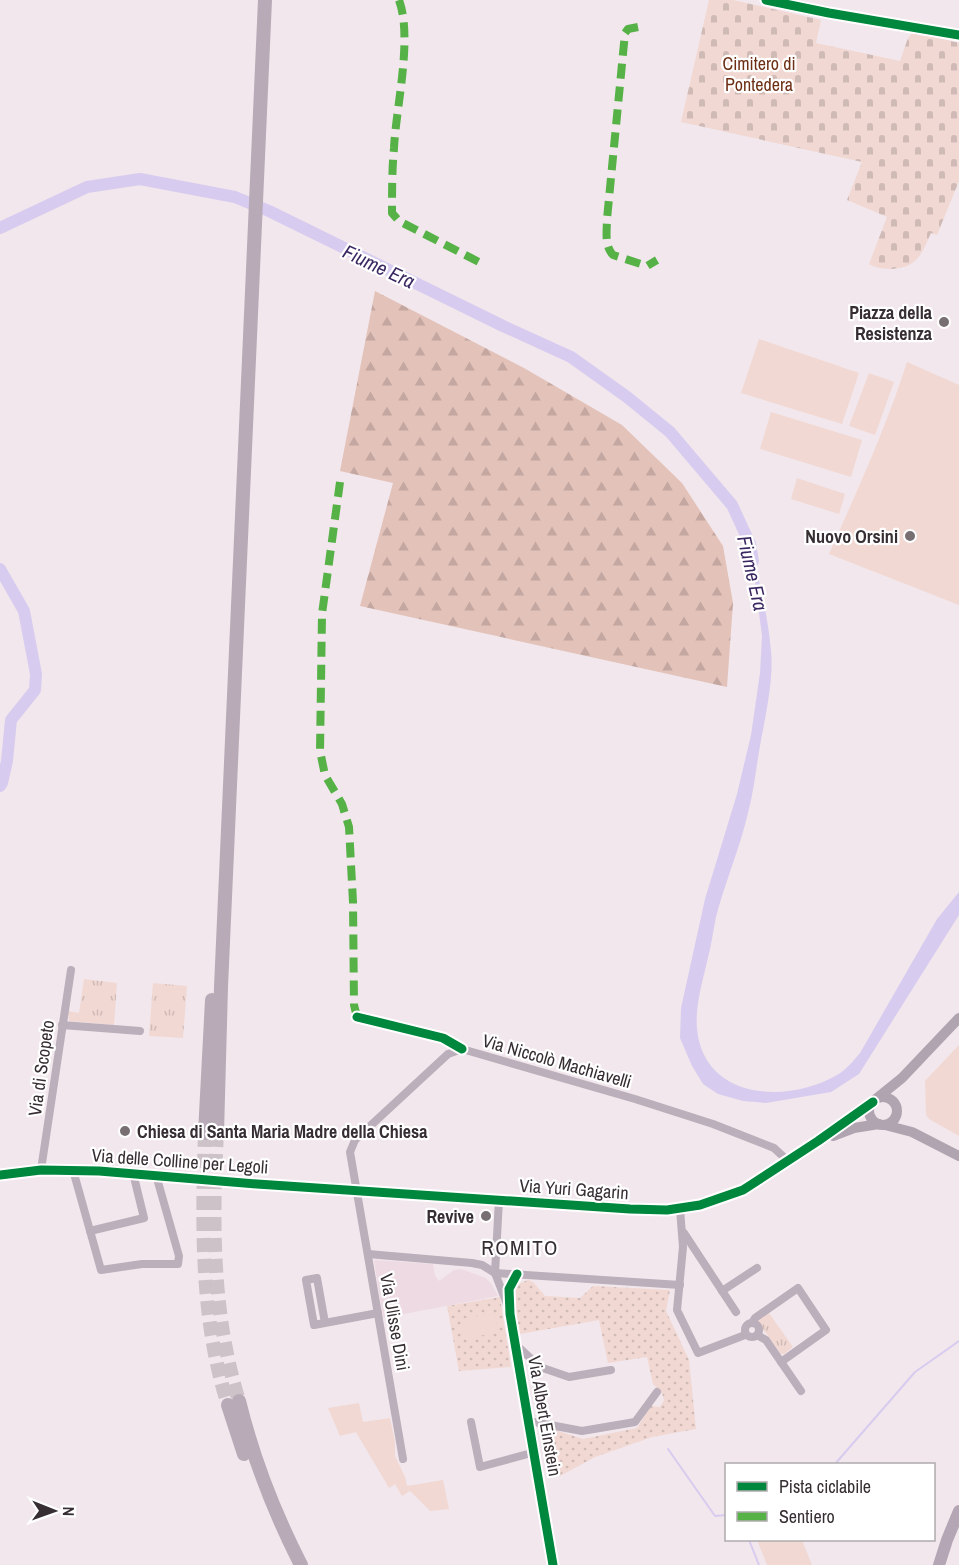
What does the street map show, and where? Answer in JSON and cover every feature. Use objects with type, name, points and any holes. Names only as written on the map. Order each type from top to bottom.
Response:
[{"type":"highway","points":[[211,1133],[245,350],[256,0]]},
{"type":"highway","points":[[245,350],[265,0]]},
{"type":"highway","points":[[291,1565],[254,1481],[233,1403],[274,1508],[301,1565]]},
{"type":"main road","points":[[939,1565],[946,1540],[959,1511]]},
{"type":"street","points":[[766,0],[959,35]]},
{"type":"street","name":"Via di Scopeto","points":[[41,1170],[71,970]]},
{"type":"street","points":[[357,1017],[443,1038],[462,1049]]},
{"type":"street","points":[[784,1164],[875,1100],[902,1078],[959,1018]]},
{"type":"street","points":[[63,1026],[140,1031]]},
{"type":"street","name":"Via Niccolò Machiavelli","points":[[357,1190],[350,1158],[355,1140],[448,1054],[462,1049],[635,1098],[712,1124],[774,1148],[784,1164]]},
{"type":"street","points":[[818,1141],[854,1128],[888,1124],[895,1118],[896,1093],[902,1078]]},
{"type":"street","points":[[875,1100],[890,1098],[902,1121],[912,1132]]},
{"type":"street","points":[[875,1100],[869,1110],[875,1122],[912,1132],[959,1156]]},
{"type":"street","name":"Via Yuri Gagarin","points":[[357,1190],[630,1209],[680,1209],[709,1203],[743,1190],[784,1164]]},
{"type":"street","name":"Via delle Colline per Legoli","points":[[0,1175],[41,1170],[73,1170],[357,1190]]},
{"type":"street","points":[[73,1170],[101,1270],[142,1264],[178,1264],[179,1256],[156,1175]]},
{"type":"street","points":[[90,1232],[144,1218],[134,1173]]},
{"type":"street","name":"Via Ulisse Dini","points":[[357,1190],[403,1459]]},
{"type":"street","points":[[495,1274],[499,1200]]},
{"type":"street","points":[[680,1209],[683,1232],[677,1310],[698,1353],[745,1335]]},
{"type":"street","points":[[683,1232],[736,1312]]},
{"type":"street","points":[[368,1254],[472,1263],[483,1265],[495,1274],[680,1285]]},
{"type":"street","points":[[722,1291],[757,1268]]},
{"type":"street","name":"Via Albert Einstein","points":[[495,1274],[510,1314]]},
{"type":"street","name":"Via Albert Einstein","points":[[517,1274],[509,1289],[510,1314],[554,1565]]},
{"type":"street","points":[[325,1323],[317,1278],[306,1280],[314,1324],[325,1323],[378,1313]]},
{"type":"street","points":[[745,1335],[745,1327],[755,1318],[798,1288],[826,1330],[781,1362]]},
{"type":"street","points":[[745,1335],[750,1338],[757,1335],[759,1329],[752,1323]]},
{"type":"street","points":[[757,1335],[766,1340],[801,1391]]},
{"type":"street","name":"Via Albert Einstein","points":[[515,1344],[540,1367],[569,1377],[611,1370]]},
{"type":"street","name":"Via Albert Einstein","points":[[529,1421],[582,1431],[635,1422],[657,1392]]},
{"type":"street","name":"Via Albert Einstein","points":[[471,1422],[480,1467],[535,1452]]},
{"type":"shaded area","points":[[750,544],[768,624],[771,674],[750,805],[716,917],[701,987],[697,1029],[703,1053],[715,1070],[731,1082],[751,1090],[773,1092],[795,1090],[817,1084],[841,1073],[860,1053],[937,919],[959,892],[959,915],[859,1074],[831,1092],[766,1103],[743,1101],[718,1094],[703,1084],[680,1038],[681,1008],[705,899],[737,794],[751,735],[760,673],[762,636]]},
{"type":"shaded area","points":[[374,1260],[433,1264],[435,1276],[439,1281],[454,1270],[461,1269],[486,1278],[498,1296],[383,1318]]},
{"type":"green space","name":"Cimitero di Pontedera","points":[[709,0],[733,0],[821,20],[816,43],[900,61],[908,38],[913,32],[959,43],[959,181],[937,235],[931,233],[921,254],[913,263],[892,269],[869,264],[887,217],[847,200],[862,162],[681,122]]},
{"type":"green space","points":[[375,291],[524,368],[622,425],[682,483],[723,546],[733,603],[727,687],[360,606],[393,483],[340,471]]},
{"type":"green space","points":[[759,339],[859,373],[842,424],[741,393]]},
{"type":"green space","points":[[907,362],[959,385],[959,605],[829,554],[880,435]]},
{"type":"green space","points":[[869,373],[894,382],[875,435],[849,426]]},
{"type":"green space","points":[[771,412],[862,440],[851,477],[760,449]]},
{"type":"green space","points":[[797,478],[845,494],[839,514],[791,499]]},
{"type":"green space","points":[[84,979],[117,983],[114,1025],[69,1021],[68,1011],[79,1013]]},
{"type":"green space","points":[[153,983],[187,986],[183,1038],[149,1036]]},
{"type":"green space","points":[[959,1045],[959,1136],[926,1115],[925,1081]]},
{"type":"green space","points":[[528,1280],[533,1282],[545,1296],[580,1298],[593,1286],[670,1290],[666,1311],[689,1360],[696,1429],[652,1437],[595,1457],[560,1476],[552,1429],[583,1439],[637,1428],[651,1406],[660,1407],[664,1400],[662,1393],[653,1384],[647,1357],[608,1363],[599,1320],[520,1334],[512,1291],[516,1285]]},
{"type":"green space","points":[[500,1297],[511,1367],[459,1371],[447,1306]]},
{"type":"green space","points":[[495,1313],[498,1333],[464,1338],[461,1319]]},
{"type":"green space","points":[[769,1313],[793,1347],[784,1354],[781,1354],[758,1322]]},
{"type":"green space","points":[[359,1403],[363,1422],[390,1418],[395,1442],[395,1456],[407,1486],[443,1480],[449,1509],[430,1511],[410,1491],[402,1496],[395,1484],[389,1488],[356,1432],[340,1436],[328,1408]]},
{"type":"green space","points":[[757,1541],[802,1541],[812,1565],[767,1565]]},
{"type":"waterway","name":"Fiume Era","points":[[0,228],[87,187],[140,179],[235,197],[269,211],[571,357],[627,397],[670,432],[732,505],[750,544],[753,561]]},
{"type":"waterway","name":"Fiume Era","points":[[0,569],[24,611],[36,674],[35,690],[11,720],[7,761],[0,786]]},
{"type":"waterway","points":[[836,1463],[915,1372],[959,1341]]},
{"type":"waterway","points":[[668,1449],[715,1516],[725,1515]]},
{"type":"waterway","points":[[749,1541],[759,1565]]},
{"type":"tunnel","points":[[205,1133],[203,1201],[205,1270],[212,1338],[228,1405]]},
{"type":"tunnel","points":[[217,1133],[216,1268],[223,1335],[239,1401]]},
{"type":"marked path","points":[[399,0],[403,16],[404,53],[393,156],[392,213],[399,221],[479,262]]},
{"type":"marked path","points":[[638,27],[628,29],[625,33],[607,238],[608,247],[613,255],[647,266],[657,260]]},
{"type":"marked path","points":[[340,482],[322,614],[320,751],[325,775],[342,804],[349,827],[353,902],[354,1005],[357,1017]]},
{"type":"cycle path","points":[[766,0],[959,35]]},
{"type":"cycle path","points":[[357,1017],[443,1038],[462,1049]]},
{"type":"cycle path","points":[[0,1175],[41,1170],[99,1171],[257,1184],[667,1210],[700,1205],[743,1190],[873,1102]]},
{"type":"cycle path","points":[[517,1274],[509,1289],[510,1314],[553,1565]]},
{"type":"place","name":"Piazza della Resistenza","points":[[944,322]]},
{"type":"place","name":"Nuovo Orsini","points":[[910,536]]},
{"type":"place","name":"Chiesa di Santa Maria Madre della Chiesa","points":[[125,1131]]},
{"type":"place","name":"Revive","points":[[486,1216]]},
{"type":"district","name":"ROMITO","points":[[520,1247]]}]
